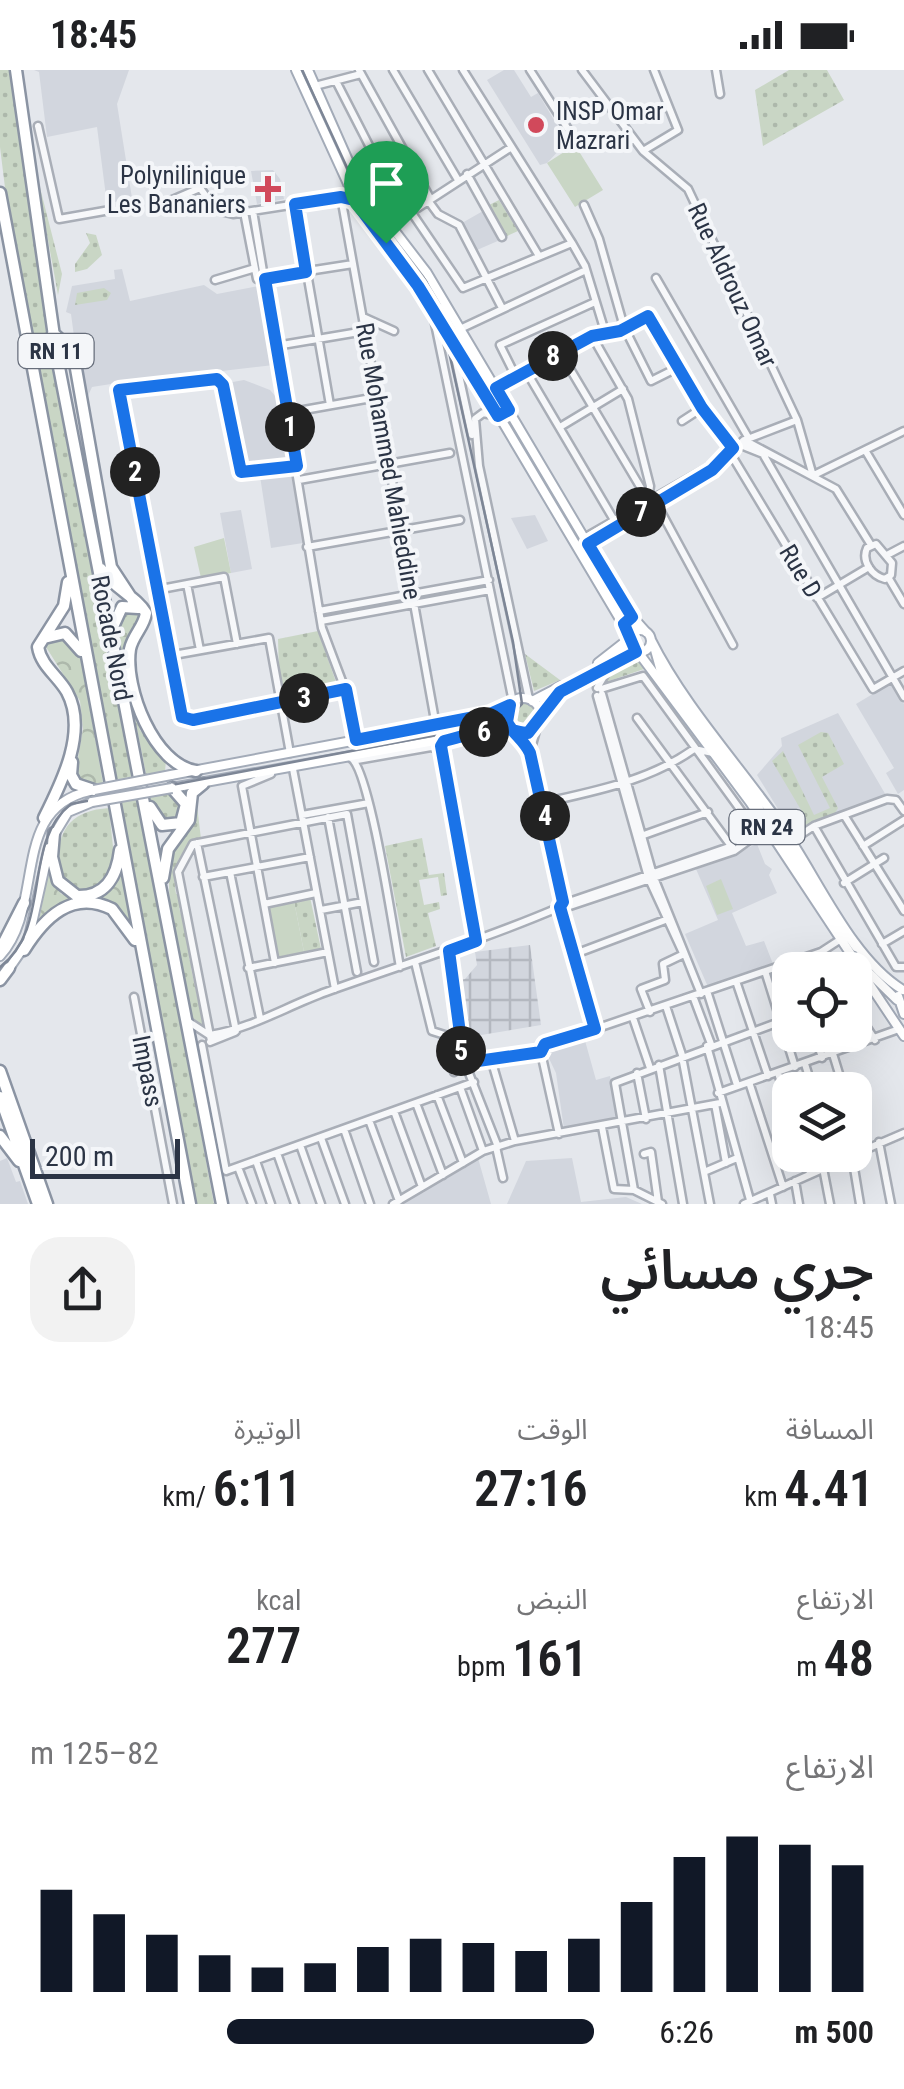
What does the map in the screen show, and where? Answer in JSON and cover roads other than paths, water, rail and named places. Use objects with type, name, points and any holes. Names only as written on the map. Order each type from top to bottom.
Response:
[{"type":"highway","name":"Rocade Nord","points":[[16,70],[53,333],[222,1204]]},
{"type":"highway","name":"Rocade Nord","points":[[0,193],[190,1204]]},
{"type":"highway","points":[[53,333],[73,357],[111,567],[146,613],[130,650],[142,718],[175,763],[196,771]]},
{"type":"highway","points":[[93,544],[95,483]]},
{"type":"highway","points":[[44,818],[60,786],[75,730],[71,700],[38,652],[40,638],[66,600],[64,536]]},
{"type":"highway","points":[[97,564],[116,590],[132,599]]},
{"type":"highway","points":[[111,630],[122,607],[132,604],[140,610],[141,621],[126,650],[130,685],[141,729],[167,759],[171,776]]},
{"type":"highway","points":[[86,658],[64,633],[52,633],[42,641],[42,653],[67,686],[78,713],[71,776],[80,788],[94,790]]},
{"type":"highway","points":[[162,894],[168,849],[190,820],[190,796],[203,784]]},
{"type":"highway","points":[[144,798],[159,822],[175,827],[187,808],[172,788]]},
{"type":"highway","points":[[54,833],[52,857],[58,881],[68,892],[82,896],[97,894],[113,877],[120,834]]},
{"type":"highway","points":[[24,950],[52,914],[68,905],[92,902],[121,916],[144,964]]},
{"type":"highway","points":[[0,953],[24,903]]},
{"type":"highway","points":[[0,1071],[46,1204]]},
{"type":"highway","points":[[0,1098],[36,1204]]},
{"type":"highway","points":[[0,1106],[36,1204]]},
{"type":"highway","points":[[0,1136],[19,1161]]},
{"type":"main road","points":[[296,70],[354,200],[418,286],[624,624],[636,652]]},
{"type":"main road","name":"RN 24","points":[[308,70],[358,183],[444,304],[632,617],[792,841],[864,952]]},
{"type":"main road","points":[[498,416],[509,410]]},
{"type":"main road","points":[[624,624],[632,617]]},
{"type":"main road","points":[[24,903],[44,818],[68,796],[500,712],[511,703],[530,700],[608,657],[630,637]]},
{"type":"main road","points":[[3,974],[24,950],[54,833],[68,812],[92,802],[437,746],[496,730],[516,732],[539,723],[554,696],[613,660],[647,650],[651,640],[630,637]]},
{"type":"main road","name":"RN 24","points":[[651,640],[657,662],[669,681],[777,829],[848,940],[861,952]]},
{"type":"main road","name":"RN 24","points":[[636,652],[767,827],[849,952]]},
{"type":"main road","points":[[530,700],[539,723]]},
{"type":"main road","points":[[511,703],[506,718],[516,732]]},
{"type":"main road","name":"RN 24","points":[[872,963],[903,989]]},
{"type":"main road","name":"RN 24","points":[[872,977],[900,1007]]},
{"type":"main road","points":[[872,988],[902,1031]]},
{"type":"main road","points":[[902,1031],[903,989]]},
{"type":"street","points":[[393,70],[458,180]]},
{"type":"street","points":[[428,70],[540,256]]},
{"type":"street","points":[[463,70],[572,243],[586,270],[606,336]]},
{"type":"street","points":[[530,70],[574,140],[634,140]]},
{"type":"street","name":"Rue Aldrouz Omar","points":[[582,70],[642,151],[688,189],[797,420],[813,476]]},
{"type":"street","points":[[642,151],[678,128],[654,70]]},
{"type":"street","points":[[716,70],[720,94]]},
{"type":"street","points":[[314,87],[360,72],[438,214],[460,225],[502,308]]},
{"type":"street","points":[[336,81],[378,164],[463,288],[572,243]]},
{"type":"street","points":[[38,126],[58,219],[110,210]]},
{"type":"street","points":[[390,226],[510,148]]},
{"type":"street","points":[[467,174],[502,237]]},
{"type":"street","points":[[341,197],[348,185]]},
{"type":"street","points":[[172,200],[200,188],[216,210],[249,211],[341,197],[354,200]]},
{"type":"street","name":"Rue Mohammed Mahieddine","points":[[341,197],[436,726]]},
{"type":"street","points":[[295,204],[330,405]]},
{"type":"street","points":[[584,205],[599,239],[624,326],[651,380],[677,368]]},
{"type":"street","points":[[249,211],[252,269],[257,278],[353,264]]},
{"type":"street","points":[[249,211],[265,279],[321,621],[346,689],[356,740]]},
{"type":"street","points":[[215,280],[252,269]]},
{"type":"street","points":[[459,329],[586,270]]},
{"type":"street","points":[[656,278],[739,444]]},
{"type":"street","points":[[516,376],[500,345],[595,302]]},
{"type":"street","points":[[444,304],[530,700]]},
{"type":"street","points":[[433,314],[511,703]]},
{"type":"street","points":[[496,388],[592,336],[606,336],[648,316],[702,408],[739,444],[836,489]]},
{"type":"street","points":[[363,317],[394,331]]},
{"type":"street","points":[[276,346],[365,330]]},
{"type":"street","points":[[592,336],[623,389],[651,500]]},
{"type":"street","points":[[560,352],[651,500],[733,646]]},
{"type":"street","points":[[526,371],[614,520]]},
{"type":"street","points":[[297,466],[241,472],[223,385],[217,379],[119,390],[168,656],[184,718],[346,689]]},
{"type":"street","points":[[560,427],[623,389]]},
{"type":"street","points":[[287,413],[377,397]]},
{"type":"street","points":[[682,420],[702,408]]},
{"type":"street","points":[[478,466],[476,419],[484,413],[498,416]]},
{"type":"street","points":[[586,541],[614,520],[718,463],[739,444],[797,420]]},
{"type":"street","points":[[813,476],[903,433]]},
{"type":"street","name":"Rue D","points":[[739,444],[817,598],[873,689],[892,678]]},
{"type":"street","points":[[865,450],[904,515]]},
{"type":"street","points":[[761,451],[904,697]]},
{"type":"street","points":[[299,480],[450,453]]},
{"type":"street","points":[[824,471],[870,545],[882,548],[888,556],[892,570],[888,578]]},
{"type":"street","points":[[586,541],[651,500]]},
{"type":"street","points":[[308,547],[460,520]]},
{"type":"street","points":[[870,545],[864,552],[868,567],[881,578],[888,578]]},
{"type":"street","points":[[888,556],[904,546]]},
{"type":"street","points":[[817,598],[868,567]]},
{"type":"street","points":[[156,590],[224,577],[237,644]]},
{"type":"street","points":[[888,578],[904,604]]},
{"type":"street","points":[[319,611],[489,580]]},
{"type":"street","points":[[187,584],[200,650]]},
{"type":"street","points":[[321,621],[490,590]]},
{"type":"street","points":[[168,656],[269,638],[290,754]]},
{"type":"street","points":[[613,660],[599,692],[638,836],[651,879],[724,1040],[737,1086]]},
{"type":"street","points":[[892,678],[904,671]]},
{"type":"street","points":[[599,692],[643,676],[758,834]]},
{"type":"street","points":[[637,718],[733,849]]},
{"type":"street","points":[[530,753],[539,723]]},
{"type":"street","points":[[694,727],[694,749]]},
{"type":"street","points":[[516,732],[530,753],[595,1029]]},
{"type":"street","points":[[437,746],[476,941]]},
{"type":"street","points":[[542,803],[672,765],[694,749],[714,753]]},
{"type":"street","points":[[353,759],[369,803],[400,967]]},
{"type":"street","points":[[293,769],[335,989]]},
{"type":"street","points":[[270,774],[243,784],[275,962]]},
{"type":"street","points":[[792,841],[814,826],[892,798],[904,810]]},
{"type":"street","points":[[211,1038],[178,872],[185,853],[197,842],[369,803]]},
{"type":"street","points":[[638,836],[708,812]]},
{"type":"street","points":[[303,819],[347,814],[374,962]]},
{"type":"street","points":[[844,815],[904,911]]},
{"type":"street","points":[[328,818],[357,972]]},
{"type":"street","points":[[864,846],[904,820]]},
{"type":"street","points":[[814,826],[896,967],[904,968]]},
{"type":"street","points":[[194,1067],[196,1051],[211,1038],[236,1031],[282,1008],[733,849],[767,827]]},
{"type":"street","points":[[197,842],[236,1031]]},
{"type":"street","points":[[203,877],[310,857]]},
{"type":"street","points":[[844,883],[884,858]]},
{"type":"street","points":[[230,872],[260,1019]]},
{"type":"street","points":[[264,904],[317,892]]},
{"type":"street","points":[[320,910],[364,902]]},
{"type":"street","points":[[575,954],[669,919]]},
{"type":"street","points":[[882,944],[904,931]]},
{"type":"street","points":[[821,952],[841,940]]},
{"type":"street","points":[[449,951],[464,1063],[497,1147],[503,1178]]},
{"type":"street","points":[[248,968],[328,952]]},
{"type":"street","points":[[650,1012],[641,989],[665,980],[663,964],[684,954]]},
{"type":"street","points":[[415,962],[432,1031],[448,1036],[454,1072]]},
{"type":"street","points":[[560,1134],[541,1052],[545,1044],[772,970]]},
{"type":"street","points":[[764,971],[772,988]]},
{"type":"street","points":[[736,981],[768,1076]]},
{"type":"street","points":[[700,994],[726,1163]]},
{"type":"street","name":"Impass","points":[[134,997],[173,1204]]},
{"type":"street","points":[[666,1006],[682,1058],[710,1204]]},
{"type":"street","points":[[633,1018],[650,1068]]},
{"type":"street","points":[[184,1020],[211,1038]]},
{"type":"street","points":[[634,1190],[615,1083],[772,1024]]},
{"type":"street","points":[[872,1037],[874,1040],[902,1031]]},
{"type":"street","points":[[202,1045],[226,1171],[474,1082]]},
{"type":"street","points":[[464,1063],[541,1052]]},
{"type":"street","points":[[792,1052],[795,1067]]},
{"type":"street","points":[[820,1052],[822,1058]]},
{"type":"street","points":[[778,1072],[839,1052]]},
{"type":"street","points":[[833,1054],[838,1072]]},
{"type":"street","points":[[490,1058],[515,1141]]},
{"type":"street","points":[[805,1064],[807,1072]]},
{"type":"street","points":[[659,1065],[683,1204]]},
{"type":"street","points":[[637,1073],[646,1119]]},
{"type":"street","points":[[718,1093],[772,1074]]},
{"type":"street","points":[[749,1082],[784,1187]]},
{"type":"street","points":[[460,1087],[484,1151]]},
{"type":"street","points":[[438,1095],[463,1163]]},
{"type":"street","points":[[416,1103],[443,1175]]},
{"type":"street","points":[[369,1120],[396,1202],[484,1151],[515,1141],[718,1104]]},
{"type":"street","points":[[718,1104],[737,1158],[746,1202],[810,1173]]},
{"type":"street","points":[[394,1111],[422,1187]]},
{"type":"street","points":[[602,1127],[614,1189],[634,1190],[660,1203]]},
{"type":"street","points":[[344,1129],[370,1204]]},
{"type":"street","points":[[872,1146],[904,1133]]},
{"type":"street","points":[[321,1138],[346,1204]]},
{"type":"street","points":[[879,1142],[891,1204]]},
{"type":"street","points":[[300,1145],[321,1204]]},
{"type":"street","points":[[644,1154],[651,1152],[660,1203]]},
{"type":"street","points":[[277,1154],[295,1204]]},
{"type":"street","points":[[704,1172],[737,1158]]},
{"type":"street","points":[[256,1161],[271,1204]]},
{"type":"street","points":[[238,1167],[252,1204]]},
{"type":"street","points":[[825,1172],[830,1204]]},
{"type":"street","points":[[856,1172],[860,1204]]},
{"type":"street","points":[[794,1180],[799,1204]]},
{"type":"street","points":[[770,1194],[772,1204]]},
{"type":"tram line","points":[[0,967],[16,950],[26,930],[46,840],[71,804],[505,722],[522,704],[513,642],[440,311],[426,281],[362,200],[302,70]]},
{"type":"place","name":"INSP Omar Mazrari","points":[[536,125]]},
{"type":"place","name":"Polynilinique Les Bananiers","points":[[268,189]]}]
